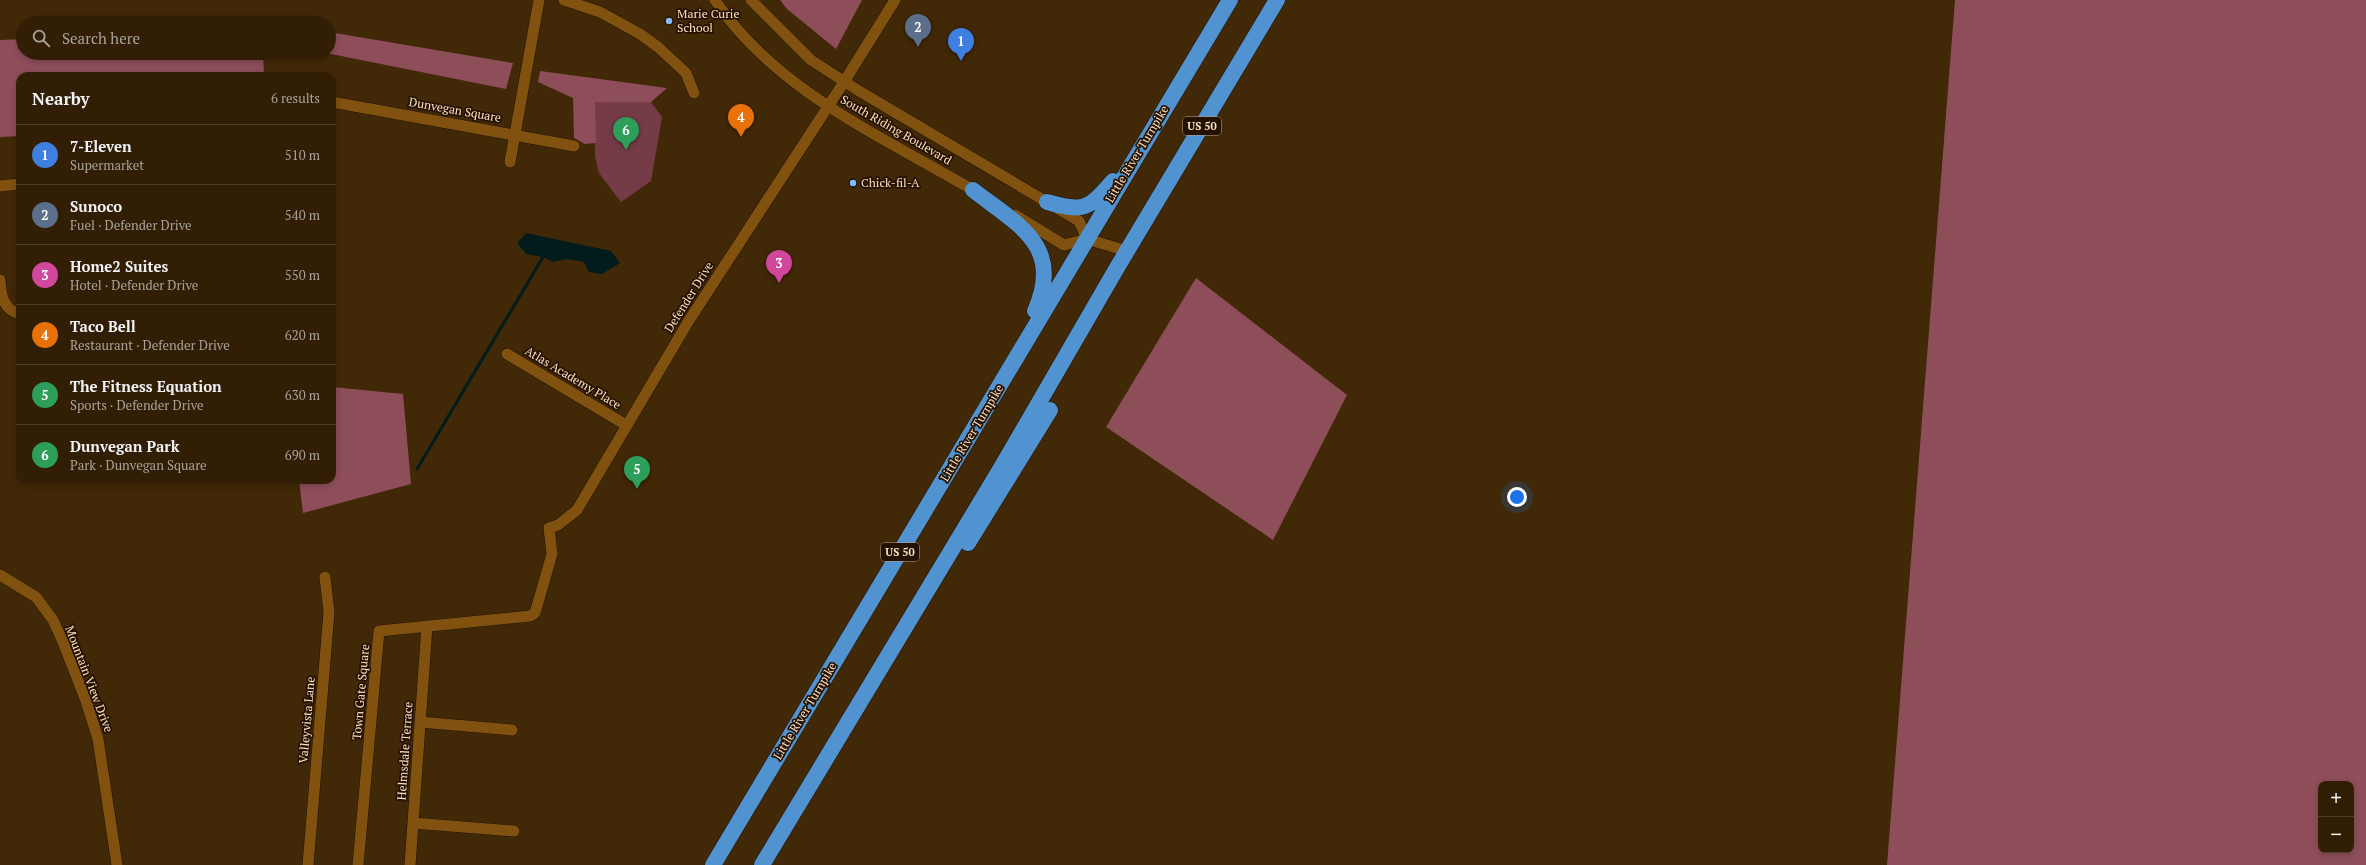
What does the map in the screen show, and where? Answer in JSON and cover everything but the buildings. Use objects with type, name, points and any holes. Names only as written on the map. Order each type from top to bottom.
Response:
[{"type":"highway","name":"Little River Turnpike","points":[[713,865],[1230,0]]},
{"type":"highway","name":"US 50","points":[[762,865],[1001,468],[1127,250],[1277,0]]},
{"type":"highway","points":[[1047,202],[1075,208],[1091,204],[1142,146]]},
{"type":"highway","points":[[973,190],[1027,233],[1038,248],[1044,266],[1045,276],[1041,297],[1005,377]]},
{"type":"highway","points":[[927,589],[952,564],[966,546],[1050,410]]},
{"type":"street","points":[[510,162],[539,0]]},
{"type":"street","points":[[564,0],[600,12],[640,34],[658,47],[686,74],[694,94]]},
{"type":"street","name":"South Riding Boulevard","points":[[715,0],[737,29],[760,52],[828,106],[973,190],[1064,245],[1087,239],[1127,250]]},
{"type":"street","name":"South Riding Boulevard","points":[[751,0],[811,60],[844,82],[1079,221],[1087,239]]},
{"type":"street","name":"Defender Drive","points":[[535,613],[551,564],[552,554],[549,528],[558,526],[577,510],[690,319],[844,82],[895,0]]},
{"type":"street","name":"Dunvegan Square","points":[[336,103],[514,133],[574,146]]},
{"type":"street","points":[[0,186],[16,184]]},
{"type":"street","points":[[0,280],[2,299],[16,313]]},
{"type":"street","name":"Atlas Academy Place","points":[[507,354],[626,425]]},
{"type":"street","name":"Mountain View Drive","points":[[0,575],[36,597],[53,620],[65,648],[98,739],[117,865]]},
{"type":"street","name":"Valleyvista Lane","points":[[308,865],[329,612],[325,577]]},
{"type":"street","name":"Town Gate Square","points":[[358,865],[379,631],[530,616],[535,613]]},
{"type":"street","name":"Helmsdale Terrace","points":[[410,865],[427,626]]},
{"type":"street","points":[[420,722],[512,730]]},
{"type":"street","points":[[413,823],[514,831]]},
{"type":"shaded area","points":[[780,0],[862,0],[836,49],[787,9]]},
{"type":"shaded area","points":[[1955,0],[2366,0],[2366,865],[1887,865]]},
{"type":"shaded area","points":[[336,33],[513,63],[506,89],[336,55]]},
{"type":"shaded area","points":[[16,39],[16,60],[263,60],[264,72],[16,72],[16,136],[0,137],[0,40]]},
{"type":"shaded area","points":[[540,71],[667,88],[651,102],[595,102],[596,143],[585,144],[574,138],[573,98],[538,82]]},
{"type":"shaded area","points":[[595,102],[651,102],[662,117],[651,181],[621,202],[599,173],[595,157]]},
{"type":"shaded area","points":[[1196,278],[1347,395],[1273,540],[1106,427]]},
{"type":"shaded area","points":[[336,387],[403,394],[411,484],[303,513],[299,484],[336,484]]},
{"type":"water","points":[[526,233],[611,251],[620,263],[602,274],[589,272],[584,262],[567,259],[553,262],[543,257],[526,254],[517,243]]},
{"type":"waterway","points":[[417,469],[543,257]]},
{"type":"place","name":"Marie Curie School","points":[[669,21]]},
{"type":"place","name":"Sunoco","points":[[918,47]]},
{"type":"place","name":"7-Eleven","points":[[961,61]]},
{"type":"place","name":"Taco Bell","points":[[741,137]]},
{"type":"place","name":"Dunvegan Park","points":[[626,150]]},
{"type":"place","name":"Chick-fil-A","points":[[853,183]]},
{"type":"place","name":"Home2 Suites","points":[[779,283]]},
{"type":"place","name":"The Fitness Equation","points":[[637,489]]}]
